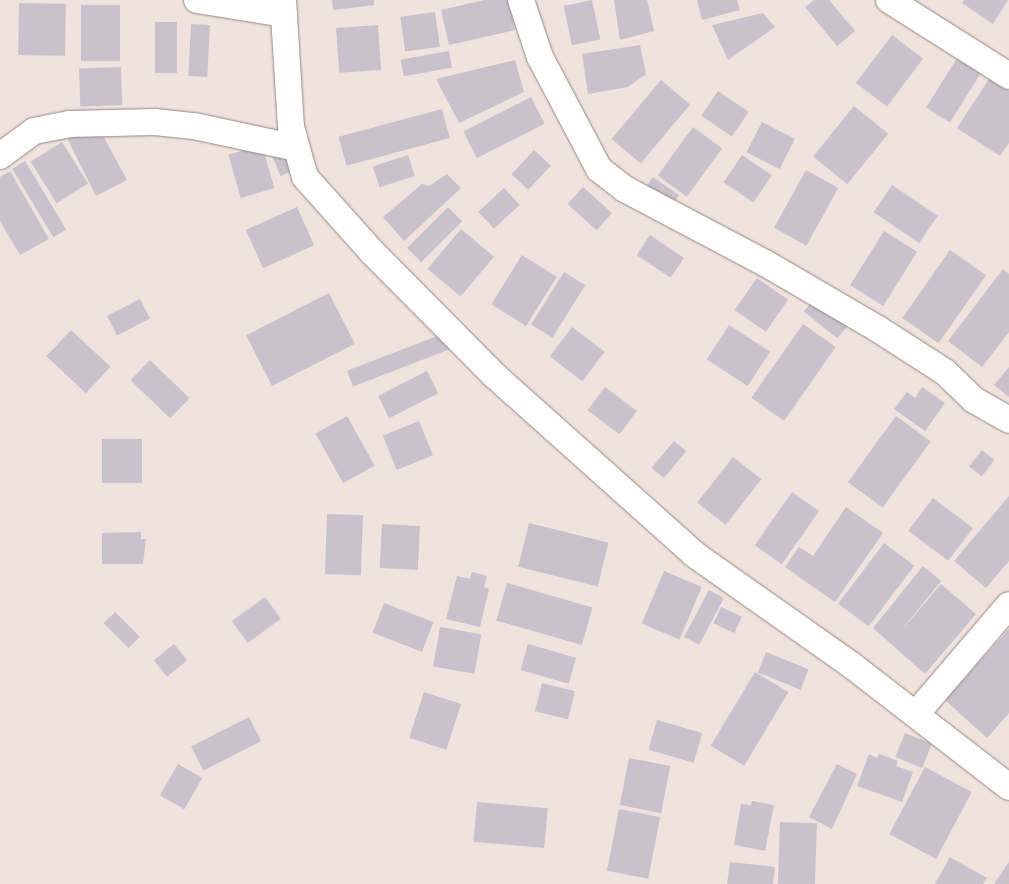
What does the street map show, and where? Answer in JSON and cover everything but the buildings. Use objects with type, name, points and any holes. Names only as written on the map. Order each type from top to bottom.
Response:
[{"type":"street","points":[[197,0],[284,7],[291,127],[305,177],[372,252],[494,375],[592,466],[694,554],[916,714],[1009,787]]},
{"type":"street","points":[[522,0],[540,57],[599,169],[625,190],[765,263],[878,329],[945,372],[974,400],[1009,420]]},
{"type":"street","points":[[889,0],[1009,76]]},
{"type":"street","points":[[0,156],[34,131],[69,124],[155,122],[184,125],[297,148]]},
{"type":"street","points":[[916,714],[1009,605]]}]
